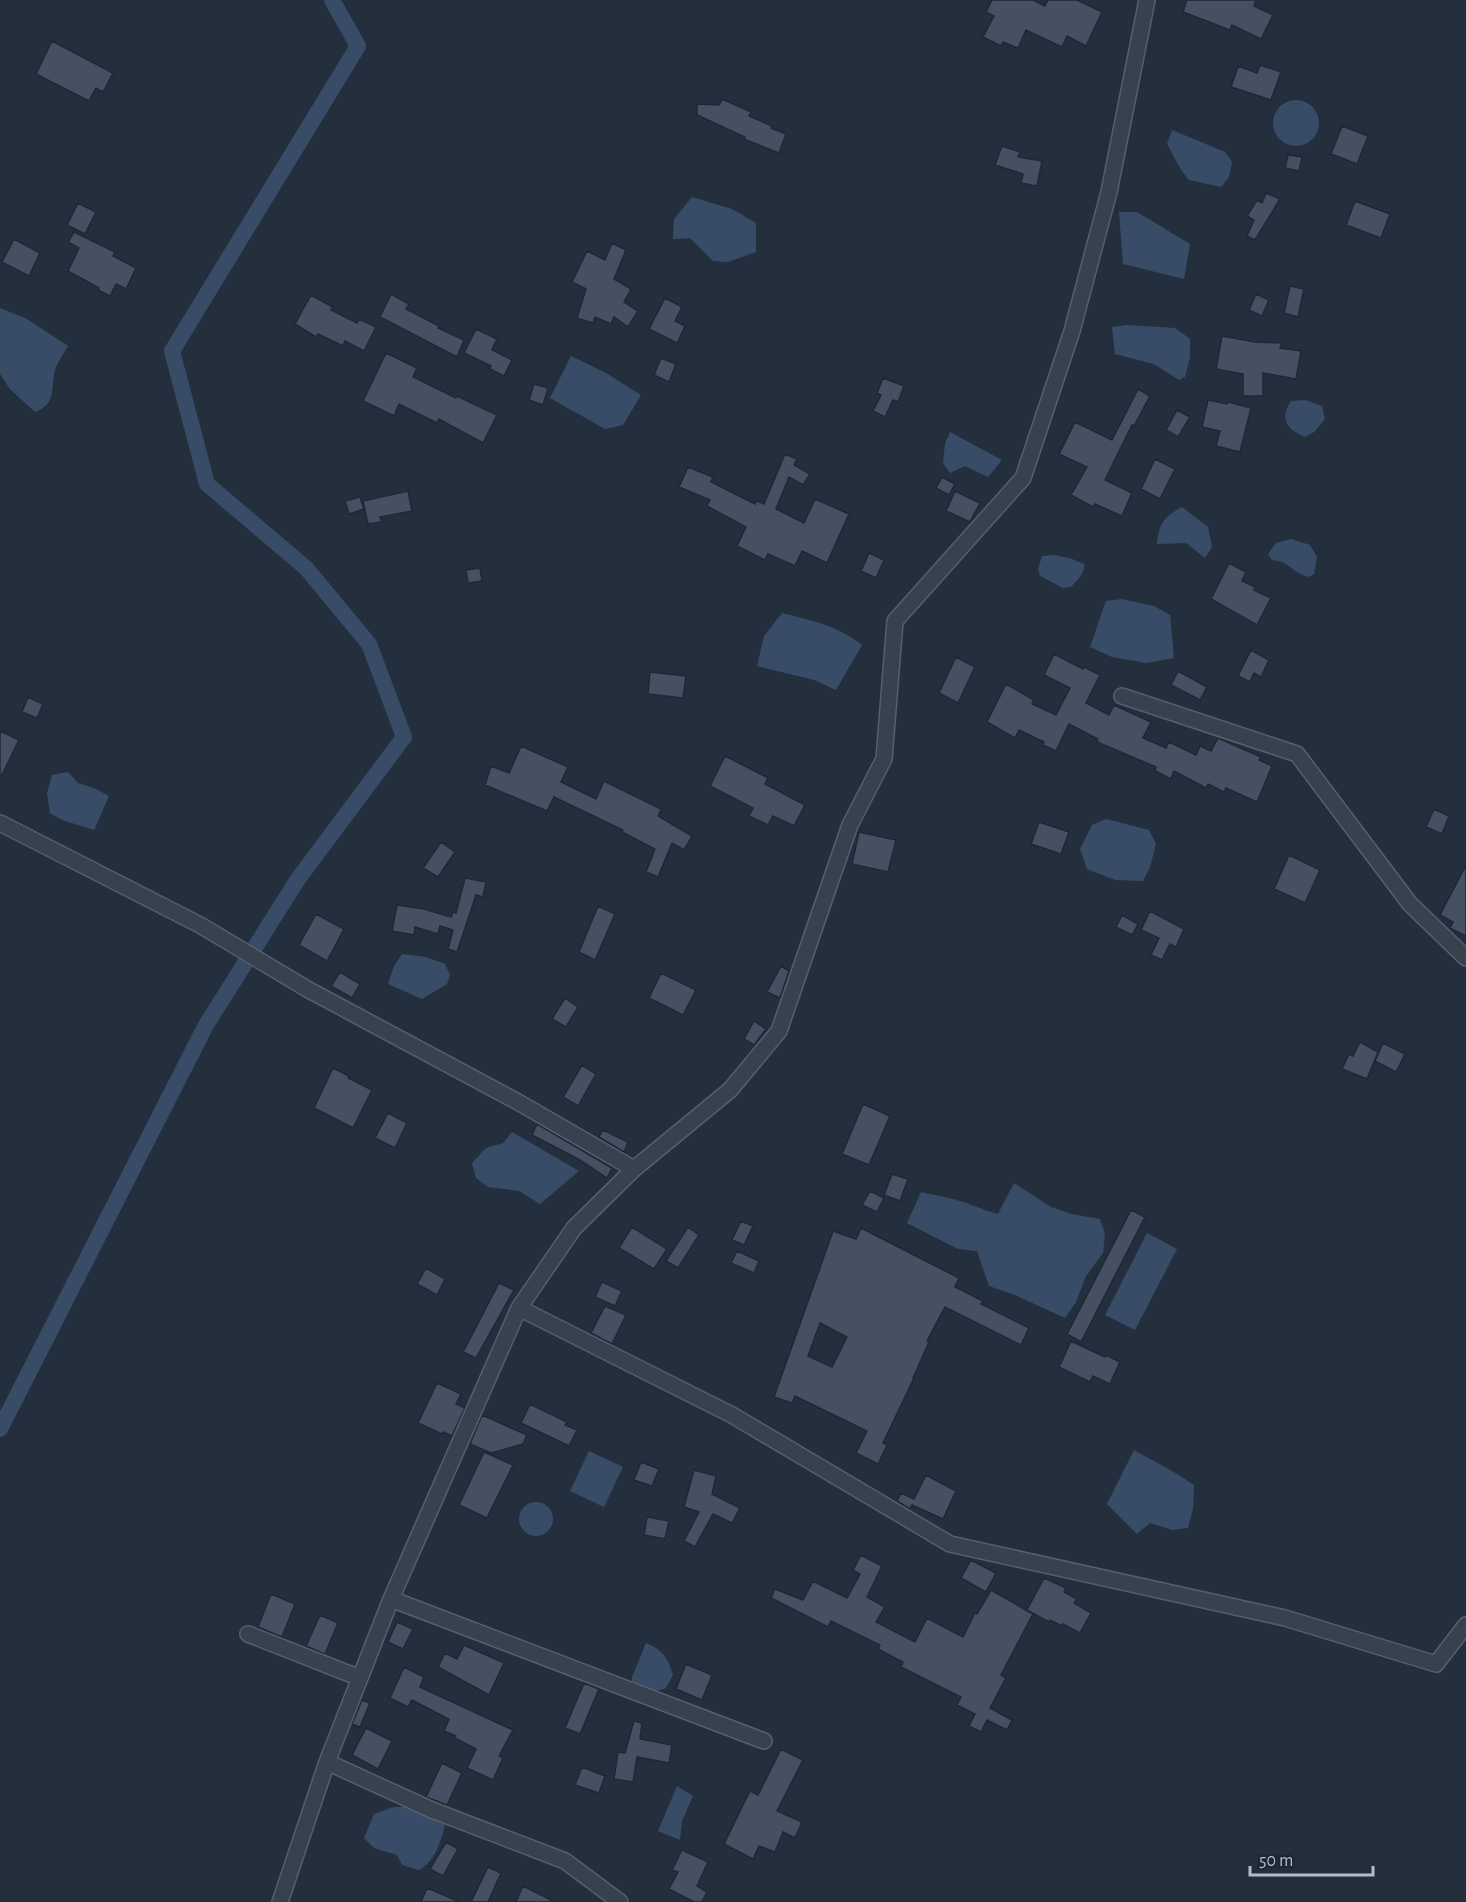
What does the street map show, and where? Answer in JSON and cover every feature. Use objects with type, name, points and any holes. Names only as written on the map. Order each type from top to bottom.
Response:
[{"type":"street","points":[[280,1902],[327,1762],[391,1599],[519,1308],[574,1228],[634,1169],[730,1090],[779,1031],[850,825],[884,759],[895,621],[1023,478],[1072,331],[1108,192],[1147,0]]},
{"type":"street","points":[[1122,696],[1297,754],[1410,904],[1466,958]]},
{"type":"street","points":[[0,823],[200,925],[309,990],[518,1102],[634,1169]]},
{"type":"street","points":[[519,1308],[732,1416],[950,1544],[1286,1618],[1436,1664],[1466,1625]]},
{"type":"street","points":[[391,1599],[764,1741]]},
{"type":"street","points":[[248,1634],[360,1678]]},
{"type":"street","points":[[327,1762],[432,1810],[565,1861],[620,1902]]},
{"type":"water","points":[[1296,100],[1312,107],[1319,123],[1312,139],[1296,146],[1280,139],[1273,123],[1280,107]]},
{"type":"water","points":[[1172,130],[1225,152],[1232,162],[1229,177],[1221,187],[1189,180],[1167,144]]},
{"type":"water","points":[[692,197],[732,209],[756,223],[756,252],[728,262],[713,261],[690,238],[673,239],[674,219]]},
{"type":"water","points":[[1119,212],[1137,212],[1190,244],[1184,279],[1123,264]]},
{"type":"water","points":[[0,308],[27,319],[68,346],[56,367],[50,399],[43,408],[35,412],[10,389],[0,374]]},
{"type":"water","points":[[1128,325],[1175,328],[1190,339],[1190,358],[1185,377],[1179,380],[1154,364],[1115,354],[1112,327]]},
{"type":"water","points":[[571,356],[606,373],[641,395],[623,425],[605,429],[550,398]]},
{"type":"water","points":[[1305,400],[1322,406],[1325,419],[1314,432],[1305,437],[1289,427],[1285,418],[1291,401]]},
{"type":"water","points":[[950,432],[1002,460],[988,477],[965,466],[950,473],[943,463],[945,444]]},
{"type":"water","points":[[1182,507],[1208,527],[1212,547],[1205,558],[1186,543],[1157,544],[1159,531],[1164,521]]},
{"type":"water","points":[[1291,539],[1310,545],[1317,557],[1314,574],[1308,577],[1302,575],[1283,563],[1272,560],[1268,554],[1276,543]]},
{"type":"water","points":[[1055,555],[1084,564],[1082,573],[1071,587],[1063,588],[1040,576],[1038,569],[1042,556]]},
{"type":"water","points":[[1122,599],[1154,606],[1170,615],[1174,658],[1146,663],[1112,657],[1090,647],[1106,601]]},
{"type":"water","points":[[782,613],[834,628],[862,645],[836,690],[814,680],[757,666],[764,636]]},
{"type":"water","points":[[68,772],[78,783],[109,796],[94,830],[62,820],[50,813],[47,793],[52,775]]},
{"type":"water","points":[[1106,819],[1149,830],[1156,844],[1150,867],[1143,881],[1115,880],[1087,869],[1080,849],[1092,825]]},
{"type":"water","points":[[402,954],[426,957],[445,964],[450,975],[447,984],[422,999],[388,984],[394,966]]},
{"type":"water","points":[[512,1132],[579,1171],[540,1204],[519,1191],[488,1187],[476,1178],[472,1163],[486,1148],[503,1143]]},
{"type":"water","points":[[1014,1183],[1051,1207],[1071,1214],[1100,1219],[1105,1234],[1103,1253],[1086,1276],[1076,1302],[1065,1318],[989,1286],[977,1251],[958,1249],[907,1223],[921,1192],[998,1214]]},
{"type":"water","points":[[1147,1233],[1177,1249],[1135,1330],[1105,1315]]},
{"type":"water","points":[[1134,1450],[1194,1485],[1193,1508],[1188,1528],[1172,1530],[1150,1523],[1137,1534],[1107,1504]]},
{"type":"water","points":[[589,1451],[623,1467],[604,1507],[570,1491]]},
{"type":"water","points":[[536,1502],[548,1507],[553,1519],[548,1531],[536,1536],[524,1531],[519,1519],[524,1507]]},
{"type":"water","points":[[646,1643],[661,1652],[669,1664],[673,1675],[666,1688],[648,1691],[632,1683],[632,1677]]},
{"type":"water","points":[[677,1786],[693,1796],[682,1821],[680,1840],[658,1831]]},
{"type":"water","points":[[394,1807],[409,1807],[445,1825],[433,1856],[419,1870],[402,1865],[397,1855],[374,1848],[364,1838],[374,1814]]},
{"type":"building","points":[[992,0],[1033,0],[1045,6],[1048,0],[1077,0],[1102,12],[1086,46],[1067,36],[1062,47],[1026,30],[1018,48],[1003,42],[1001,46],[983,37],[994,16],[986,12]]},
{"type":"building","points":[[1187,0],[1256,0],[1254,6],[1273,15],[1261,39],[1232,25],[1230,30],[1183,12]]},
{"type":"building","points":[[52,41],[113,73],[103,92],[96,88],[89,101],[36,74]]},
{"type":"building","points":[[1260,65],[1281,72],[1271,100],[1231,87],[1238,66],[1257,73]]},
{"type":"building","points":[[722,99],[751,112],[749,116],[786,134],[779,153],[744,139],[745,137],[697,115],[697,104],[719,105]]},
{"type":"building","points":[[1342,126],[1368,136],[1357,164],[1331,154]]},
{"type":"building","points":[[1002,146],[1020,152],[1018,157],[1042,161],[1037,186],[1021,183],[1023,174],[995,165]]},
{"type":"building","points":[[1288,155],[1302,157],[1299,171],[1285,168]]},
{"type":"building","points":[[1266,193],[1280,199],[1255,240],[1247,236],[1254,220],[1247,216],[1257,200],[1262,203]]},
{"type":"building","points":[[1355,201],[1390,214],[1381,238],[1346,225]]},
{"type":"building","points":[[78,203],[96,212],[85,234],[67,225]]},
{"type":"building","points":[[74,232],[115,252],[113,256],[136,268],[126,289],[116,284],[110,296],[68,271],[79,248],[68,242]]},
{"type":"building","points":[[14,239],[40,253],[29,276],[2,262]]},
{"type":"building","points":[[612,243],[626,250],[614,279],[631,289],[624,302],[638,311],[628,327],[614,317],[611,324],[595,317],[593,323],[577,318],[586,289],[572,282],[587,251],[605,260]]},
{"type":"building","points":[[1290,286],[1304,289],[1298,317],[1284,313]]},
{"type":"building","points":[[391,294],[409,304],[406,309],[464,340],[457,357],[380,317]]},
{"type":"building","points":[[1256,294],[1269,300],[1262,316],[1249,310]]},
{"type":"building","points":[[311,295],[333,307],[331,310],[357,323],[359,319],[376,327],[364,351],[345,341],[343,346],[318,334],[316,337],[295,324]]},
{"type":"building","points":[[665,298],[682,307],[675,321],[685,326],[677,343],[649,329]]},
{"type":"building","points":[[476,329],[497,339],[492,350],[512,360],[504,376],[490,369],[491,366],[464,353]]},
{"type":"building","points":[[1222,336],[1255,342],[1281,343],[1280,348],[1301,351],[1296,379],[1263,373],[1263,396],[1243,396],[1243,374],[1216,369]]},
{"type":"building","points":[[386,353],[417,368],[413,377],[497,415],[483,443],[439,419],[437,423],[399,404],[394,416],[363,401]]},
{"type":"building","points":[[661,358],[676,364],[669,382],[654,375]]},
{"type":"building","points":[[883,378],[904,386],[898,402],[893,400],[885,417],[873,411],[881,395],[877,393]]},
{"type":"building","points":[[534,384],[548,388],[543,405],[529,400]]},
{"type":"building","points":[[1138,389],[1150,396],[1134,426],[1132,425],[1105,480],[1132,493],[1122,516],[1095,504],[1093,507],[1071,495],[1087,467],[1059,454],[1075,422],[1112,440]]},
{"type":"building","points":[[1208,400],[1251,408],[1240,452],[1216,446],[1220,431],[1202,427]]},
{"type":"building","points":[[1177,410],[1190,417],[1178,437],[1166,430]]},
{"type":"building","points":[[785,454],[797,459],[794,465],[810,474],[803,485],[789,477],[776,509],[804,523],[815,499],[849,514],[827,563],[802,551],[795,566],[768,554],[765,560],[737,546],[746,527],[707,506],[710,500],[679,487],[688,467],[713,477],[711,482],[755,504],[757,501],[764,504]]},
{"type":"building","points":[[1155,459],[1175,469],[1160,499],[1141,489]]},
{"type":"building","points":[[942,477],[955,484],[949,495],[936,488]]},
{"type":"building","points":[[408,491],[412,511],[380,517],[382,522],[368,524],[363,501]]},
{"type":"building","points":[[955,491],[980,503],[970,522],[946,511]]},
{"type":"building","points":[[360,497],[364,509],[349,514],[345,501]]},
{"type":"building","points":[[869,553],[884,560],[876,578],[861,571]]},
{"type":"building","points":[[1229,563],[1246,572],[1242,581],[1271,598],[1257,625],[1211,599]]},
{"type":"building","points":[[480,568],[482,581],[468,583],[466,570]]},
{"type":"building","points":[[1251,650],[1269,660],[1261,677],[1254,673],[1250,682],[1238,676]]},
{"type":"building","points":[[1054,654],[1100,675],[1086,703],[1109,715],[1114,705],[1151,722],[1143,738],[1166,748],[1169,742],[1196,755],[1200,746],[1211,751],[1218,738],[1261,757],[1259,760],[1272,766],[1257,802],[1226,788],[1224,792],[1208,784],[1206,788],[1174,771],[1171,779],[1155,771],[1156,767],[1097,742],[1098,739],[1069,724],[1056,751],[1043,745],[1044,742],[1019,730],[1015,738],[987,722],[1006,684],[1034,700],[1032,704],[1056,715],[1070,688],[1044,675]]},
{"type":"building","points":[[956,657],[975,667],[958,703],[939,693]]},
{"type":"building","points":[[1178,671],[1207,687],[1200,700],[1171,685]]},
{"type":"building","points":[[650,672],[686,676],[683,698],[648,694]]},
{"type":"building","points":[[28,697],[43,704],[37,718],[22,712]]},
{"type":"building","points":[[0,731],[19,740],[0,779]]},
{"type":"building","points":[[521,746],[568,767],[561,782],[596,799],[604,781],[661,809],[658,816],[692,836],[684,850],[672,843],[658,877],[646,872],[655,849],[622,832],[623,830],[554,797],[547,811],[485,785],[491,766],[509,773]]},
{"type":"building","points":[[725,756],[768,778],[765,784],[805,805],[794,826],[773,816],[768,825],[749,816],[753,808],[710,786]]},
{"type":"building","points":[[1434,809],[1449,816],[1442,834],[1426,827]]},
{"type":"building","points":[[1039,822],[1069,832],[1061,854],[1031,844]]},
{"type":"building","points":[[859,832],[896,840],[888,872],[852,864]]},
{"type":"building","points":[[441,842],[455,852],[438,877],[423,868]]},
{"type":"building","points":[[1289,855],[1320,870],[1305,903],[1274,889]]},
{"type":"building","points":[[1466,865],[1466,936],[1450,928],[1453,922],[1440,915]]},
{"type":"building","points":[[465,878],[486,882],[483,897],[476,895],[457,952],[448,949],[453,930],[440,926],[438,934],[415,927],[414,935],[392,931],[397,905],[424,909],[451,917],[453,912],[456,913]]},
{"type":"building","points":[[598,906],[615,914],[595,960],[579,952]]},
{"type":"building","points":[[1150,911],[1184,929],[1176,947],[1170,944],[1162,960],[1151,955],[1159,938],[1141,930]]},
{"type":"building","points":[[316,914],[344,929],[327,961],[299,945]]},
{"type":"building","points":[[1122,915],[1138,924],[1132,935],[1116,927]]},
{"type":"building","points":[[781,966],[789,971],[780,998],[767,992]]},
{"type":"building","points":[[340,972],[360,984],[352,998],[331,986]]},
{"type":"building","points":[[661,973],[696,990],[683,1015],[649,998]]},
{"type":"building","points":[[565,998],[578,1007],[566,1027],[552,1019]]},
{"type":"building","points":[[754,1021],[766,1029],[754,1045],[744,1039]]},
{"type":"building","points":[[1360,1042],[1378,1052],[1367,1079],[1342,1069],[1349,1054],[1353,1056]]},
{"type":"building","points":[[1383,1043],[1405,1054],[1396,1072],[1375,1061]]},
{"type":"building","points":[[582,1065],[596,1074],[578,1106],[563,1097]]},
{"type":"building","points":[[333,1068],[372,1090],[353,1128],[314,1108]]},
{"type":"building","points":[[863,1104],[890,1116],[869,1165],[842,1154]]},
{"type":"building","points":[[388,1113],[407,1123],[395,1148],[375,1138]]},
{"type":"building","points":[[537,1124],[612,1168],[607,1178],[580,1160],[532,1135]]},
{"type":"building","points":[[603,1130],[628,1142],[624,1152],[599,1137]]},
{"type":"building","points":[[892,1174],[908,1179],[900,1201],[884,1195]]},
{"type":"building","points":[[870,1191],[884,1198],[877,1212],[862,1205]]},
{"type":"building","points":[[1131,1210],[1145,1217],[1081,1342],[1067,1334]]},
{"type":"building","points":[[741,1221],[753,1226],[744,1245],[732,1240]]},
{"type":"building","points":[[632,1227],[667,1249],[654,1269],[619,1248]]},
{"type":"building","points":[[688,1227],[699,1235],[678,1268],[666,1261]]},
{"type":"building","points":[[861,1228],[959,1278],[955,1287],[983,1301],[981,1304],[1029,1328],[1021,1345],[945,1307],[927,1341],[929,1342],[914,1378],[883,1443],[887,1445],[878,1464],[856,1453],[867,1431],[795,1396],[792,1403],[774,1397],[833,1231],[856,1239]],"holes":[[[820,1323],[847,1337],[832,1367],[808,1356]]]},
{"type":"building","points":[[737,1251],[759,1261],[754,1273],[731,1263]]},
{"type":"building","points":[[426,1268],[445,1279],[437,1295],[417,1284]]},
{"type":"building","points":[[602,1282],[622,1291],[615,1306],[595,1297]]},
{"type":"building","points":[[499,1283],[514,1290],[476,1358],[463,1352]]},
{"type":"building","points":[[605,1306],[626,1315],[612,1344],[591,1333]]},
{"type":"building","points":[[1071,1341],[1120,1362],[1110,1384],[1093,1376],[1090,1382],[1059,1367]]},
{"type":"building","points":[[437,1383],[461,1394],[456,1404],[465,1408],[452,1436],[418,1423]]},
{"type":"building","points":[[530,1404],[567,1422],[565,1425],[577,1430],[569,1446],[521,1423]]},
{"type":"building","points":[[482,1415],[527,1435],[523,1444],[491,1453],[470,1444]]},
{"type":"building","points":[[484,1452],[513,1465],[487,1518],[459,1505]]},
{"type":"building","points":[[641,1462],[659,1469],[652,1486],[634,1480]]},
{"type":"building","points":[[694,1470],[716,1476],[712,1494],[740,1508],[732,1523],[713,1514],[695,1547],[684,1541],[699,1512],[684,1507]]},
{"type":"building","points":[[926,1475],[956,1491],[943,1519],[912,1505],[910,1509],[897,1501],[901,1493],[914,1499]]},
{"type":"building","points":[[647,1517],[669,1521],[665,1539],[644,1535]]},
{"type":"building","points":[[861,1555],[882,1566],[867,1597],[885,1607],[876,1622],[915,1642],[927,1618],[963,1637],[975,1613],[977,1614],[991,1590],[1033,1614],[1001,1675],[1006,1678],[990,1708],[1012,1720],[1007,1730],[987,1720],[981,1732],[969,1726],[975,1714],[957,1705],[961,1697],[901,1667],[903,1662],[878,1649],[880,1645],[831,1621],[828,1627],[771,1598],[775,1589],[803,1600],[813,1581],[847,1598],[860,1574],[853,1570]]},
{"type":"building","points":[[971,1560],[996,1573],[986,1592],[961,1578]]},
{"type":"building","points":[[1044,1578],[1066,1588],[1064,1592],[1077,1599],[1074,1603],[1091,1613],[1080,1633],[1063,1624],[1062,1626],[1050,1620],[1049,1622],[1027,1610]]},
{"type":"building","points":[[271,1594],[295,1604],[282,1637],[258,1627]]},
{"type":"building","points":[[320,1615],[338,1623],[325,1654],[306,1646]]},
{"type":"building","points":[[397,1622],[413,1629],[403,1649],[388,1642]]},
{"type":"building","points":[[464,1645],[504,1663],[489,1695],[438,1667],[445,1653],[457,1659]]},
{"type":"building","points":[[686,1664],[712,1675],[702,1700],[676,1689]]},
{"type":"building","points":[[404,1667],[424,1677],[420,1687],[513,1730],[499,1756],[503,1758],[493,1780],[467,1768],[476,1749],[444,1731],[449,1719],[412,1700],[408,1707],[390,1698]]},
{"type":"building","points":[[584,1683],[599,1689],[580,1734],[565,1728]]},
{"type":"building","points":[[362,1700],[370,1703],[360,1727],[352,1724]]},
{"type":"building","points":[[634,1721],[642,1723],[640,1739],[672,1745],[669,1763],[637,1757],[633,1782],[614,1779],[618,1752],[625,1753]]},
{"type":"building","points":[[366,1728],[392,1741],[378,1769],[352,1755]]},
{"type":"building","points":[[781,1749],[803,1760],[777,1811],[802,1822],[795,1838],[783,1832],[775,1852],[759,1846],[753,1859],[724,1844],[750,1791],[758,1795]]},
{"type":"building","points":[[442,1763],[462,1773],[447,1805],[426,1797]]},
{"type":"building","points":[[582,1767],[605,1776],[599,1793],[575,1785]]},
{"type":"building","points":[[446,1842],[458,1849],[443,1876],[430,1869]]},
{"type":"building","points":[[682,1850],[708,1862],[697,1886],[707,1892],[702,1902],[694,1902],[669,1889],[678,1872],[672,1870]]},
{"type":"building","points":[[488,1867],[501,1873],[488,1902],[471,1902]]},
{"type":"building","points":[[523,1886],[555,1902],[516,1902]]},
{"type":"building","points":[[427,1888],[460,1902],[421,1902]]},
{"type":"waterway","points":[[0,1429],[206,1025],[298,879],[404,737],[369,644],[306,568],[207,484],[172,351],[358,46],[332,0]]}]
